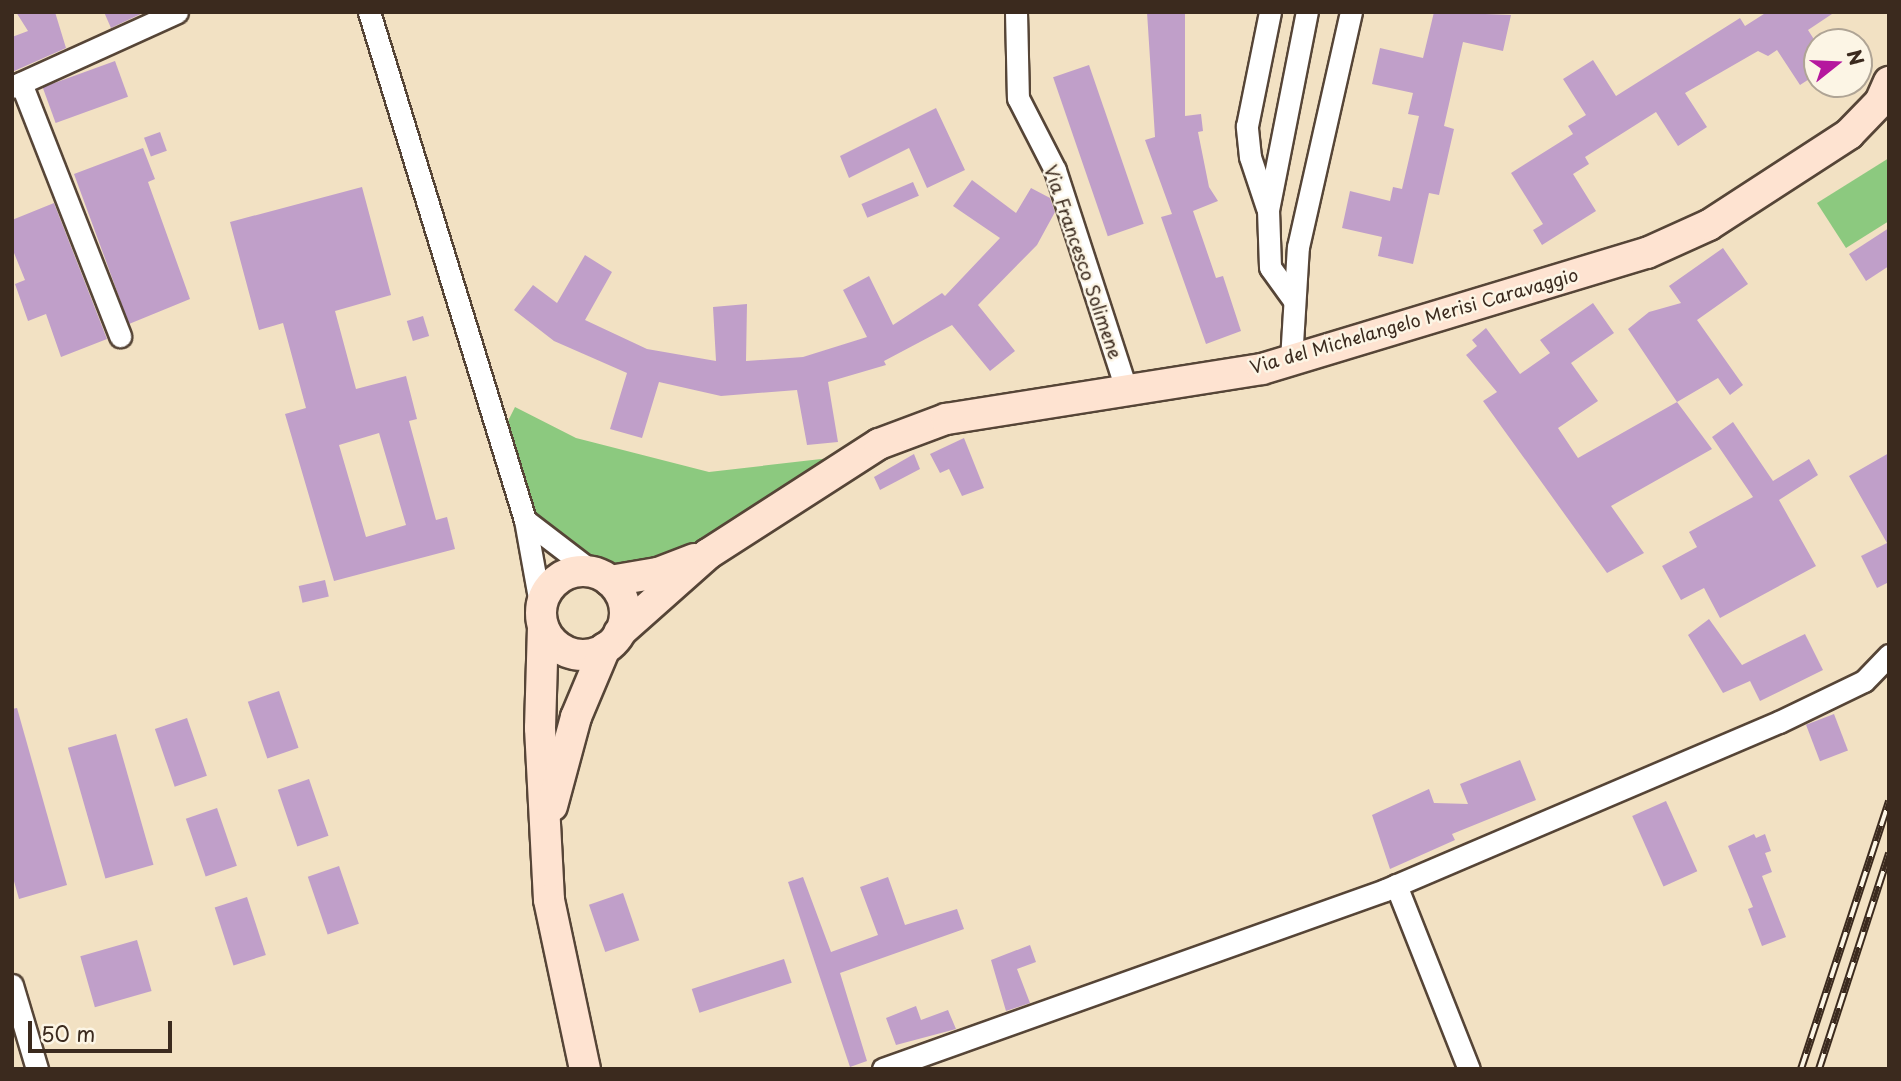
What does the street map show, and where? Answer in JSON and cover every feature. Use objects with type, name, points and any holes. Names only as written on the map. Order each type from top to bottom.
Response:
[{"type":"street","points":[[120,336],[17,85],[177,12]]},
{"type":"street","points":[[369,12],[525,520],[542,618],[558,647],[569,652],[594,653],[612,640]]},
{"type":"street","name":"Via Francesco Solimene","points":[[1016,12],[1018,98],[1055,170],[1127,391]]},
{"type":"street","points":[[1268,210],[1250,157],[1247,126],[1270,12]]},
{"type":"street","points":[[1293,299],[1270,267],[1268,210],[1307,12]]},
{"type":"street","points":[[1291,359],[1298,247],[1350,12]]},
{"type":"street","name":"Via del Michelangelo Merisi Caravaggio","points":[[612,640],[708,554],[879,444],[946,419],[1127,391],[1291,359],[1542,273],[1647,253],[1709,225],[1849,134],[1880,102],[1889,82]]},
{"type":"street","points":[[525,520],[601,576],[624,611],[576,717],[544,834]]},
{"type":"street","name":"Via del Michelangelo Merisi Caravaggio","points":[[601,576],[658,572],[708,554]]},
{"type":"street","points":[[585,1069],[549,900],[540,727],[542,618],[548,589],[564,575],[601,576]]},
{"type":"street","points":[[883,1069],[1396,885],[1779,722],[1864,681],[1889,655]]},
{"type":"street","points":[[1396,885],[1469,1069]]},
{"type":"street","points":[[12,985],[37,1069]]},
{"type":"green space","points":[[1889,158],[1889,221],[1846,248],[1817,203]]},
{"type":"green space","points":[[515,407],[576,438],[709,472],[830,458],[707,544],[620,571],[600,564],[534,515],[506,425]]},
{"type":"building","points":[[16,12],[55,12],[66,48],[12,72],[12,37],[28,31]]},
{"type":"building","points":[[104,12],[145,12],[111,28]]},
{"type":"building","points":[[1147,12],[1185,12],[1185,116],[1201,114],[1203,131],[1198,132],[1209,187],[1218,201],[1193,211],[1216,278],[1223,276],[1241,331],[1206,344],[1161,217],[1172,214],[1145,140],[1155,137]]},
{"type":"building","points":[[1434,12],[1511,15],[1503,51],[1463,42],[1444,126],[1454,129],[1439,195],[1429,193],[1413,264],[1378,256],[1382,237],[1342,228],[1350,191],[1390,201],[1393,187],[1402,189],[1419,116],[1408,114],[1413,93],[1372,84],[1380,48],[1423,58]]},
{"type":"building","points":[[1767,12],[1835,12],[1811,28],[1803,28],[1803,83],[1800,85],[1777,50],[1768,56],[1758,51],[1685,93],[1707,127],[1678,146],[1656,112],[1585,157],[1589,164],[1573,174],[1596,211],[1542,245],[1533,230],[1543,224],[1511,173],[1573,134],[1568,126],[1586,115],[1563,79],[1593,60],[1616,96],[1740,18],[1745,26]]},
{"type":"building","points":[[115,61],[128,97],[56,123],[43,87]]},
{"type":"building","points":[[1089,65],[1144,224],[1108,236],[1053,77]]},
{"type":"building","points":[[936,108],[965,170],[927,188],[909,148],[849,178],[840,156]]},
{"type":"building","points":[[160,132],[167,151],[151,157],[144,138]]},
{"type":"building","points":[[143,148],[155,179],[148,182],[190,299],[129,324],[74,174]]},
{"type":"building","points":[[972,180],[1016,213],[1031,188],[1050,198],[1055,212],[1037,245],[978,305],[1015,351],[990,371],[952,325],[884,361],[886,365],[828,382],[838,442],[807,445],[797,390],[721,396],[659,382],[642,438],[610,429],[627,373],[554,341],[514,310],[533,285],[557,303],[585,255],[612,272],[585,320],[647,349],[716,361],[713,307],[747,304],[746,361],[803,357],[867,337],[843,290],[869,276],[893,325],[942,293],[945,296],[1000,238],[953,206]]},
{"type":"building","points":[[913,182],[919,196],[867,218],[861,204]]},
{"type":"building","points":[[362,187],[391,295],[335,311],[356,389],[406,376],[417,419],[409,421],[436,520],[447,517],[455,549],[334,581],[285,414],[306,408],[283,323],[259,330],[230,222]],"holes":[[[379,433],[406,525],[366,537],[339,445]]]},
{"type":"building","points":[[54,203],[107,339],[61,357],[46,314],[28,321],[15,284],[25,280],[12,248],[12,220]]},
{"type":"building","points":[[1889,228],[1889,266],[1866,281],[1849,254]]},
{"type":"building","points":[[1723,248],[1748,284],[1697,320],[1743,385],[1730,395],[1718,378],[1677,402],[1628,329],[1649,312],[1681,303],[1669,286]]},
{"type":"building","points":[[1593,303],[1614,333],[1571,363],[1598,401],[1558,428],[1578,458],[1677,402],[1712,449],[1611,506],[1644,553],[1607,573],[1483,401],[1497,392],[1466,355],[1477,346],[1472,340],[1486,328],[1520,374],[1550,353],[1540,340]]},
{"type":"building","points":[[423,316],[429,336],[413,341],[407,321]]},
{"type":"building","points":[[1733,422],[1773,481],[1809,459],[1818,475],[1779,500],[1816,566],[1720,618],[1704,588],[1681,600],[1662,566],[1697,547],[1689,532],[1753,497],[1712,437]]},
{"type":"building","points":[[964,438],[984,488],[962,496],[949,469],[940,473],[930,454]]},
{"type":"building","points":[[1889,453],[1889,582],[1877,588],[1861,556],[1887,543],[1849,476]]},
{"type":"building","points":[[914,454],[920,469],[880,490],[874,477]]},
{"type":"building","points":[[325,580],[329,597],[303,603],[299,586]]},
{"type":"building","points":[[1709,619],[1742,665],[1805,634],[1823,670],[1760,701],[1750,681],[1723,693],[1688,635]]},
{"type":"building","points":[[279,691],[299,748],[267,758],[248,702]]},
{"type":"building","points":[[17,708],[67,885],[19,899],[12,874],[12,709]]},
{"type":"building","points":[[1834,714],[1848,750],[1820,761],[1806,725]]},
{"type":"building","points":[[187,718],[207,776],[175,787],[155,729]]},
{"type":"building","points":[[116,734],[153,865],[105,879],[68,748]]},
{"type":"building","points":[[1520,760],[1536,800],[1452,834],[1455,840],[1390,869],[1372,815],[1429,789],[1434,803],[1468,804],[1460,784]]},
{"type":"building","points":[[309,779],[329,836],[297,846],[278,790]]},
{"type":"building","points":[[1666,801],[1697,871],[1664,886],[1632,816]]},
{"type":"building","points":[[217,808],[237,866],[206,876],[186,819]]},
{"type":"building","points":[[1754,834],[1756,838],[1765,834],[1771,851],[1765,853],[1772,872],[1762,876],[1786,937],[1762,946],[1748,909],[1753,907],[1728,846]]},
{"type":"building","points":[[339,866],[359,924],[328,934],[308,877]]},
{"type":"building","points":[[803,877],[831,952],[878,935],[860,887],[888,877],[905,925],[957,909],[964,929],[840,973],[867,1061],[850,1067],[788,882]]},
{"type":"building","points":[[623,893],[639,940],[605,952],[589,905]]},
{"type":"building","points":[[247,897],[266,955],[234,966],[215,908]]},
{"type":"building","points":[[137,940],[152,991],[95,1007],[80,956]]},
{"type":"building","points":[[1030,945],[1036,962],[1017,969],[1030,1003],[1006,1011],[991,960]]},
{"type":"building","points":[[784,959],[792,983],[699,1013],[692,989]]},
{"type":"building","points":[[916,1006],[921,1020],[948,1010],[956,1029],[896,1045],[886,1018]]},
{"type":"railway","points":[[1801,1069],[1889,801]]},
{"type":"railway","points":[[1819,1069],[1889,853]]}]
